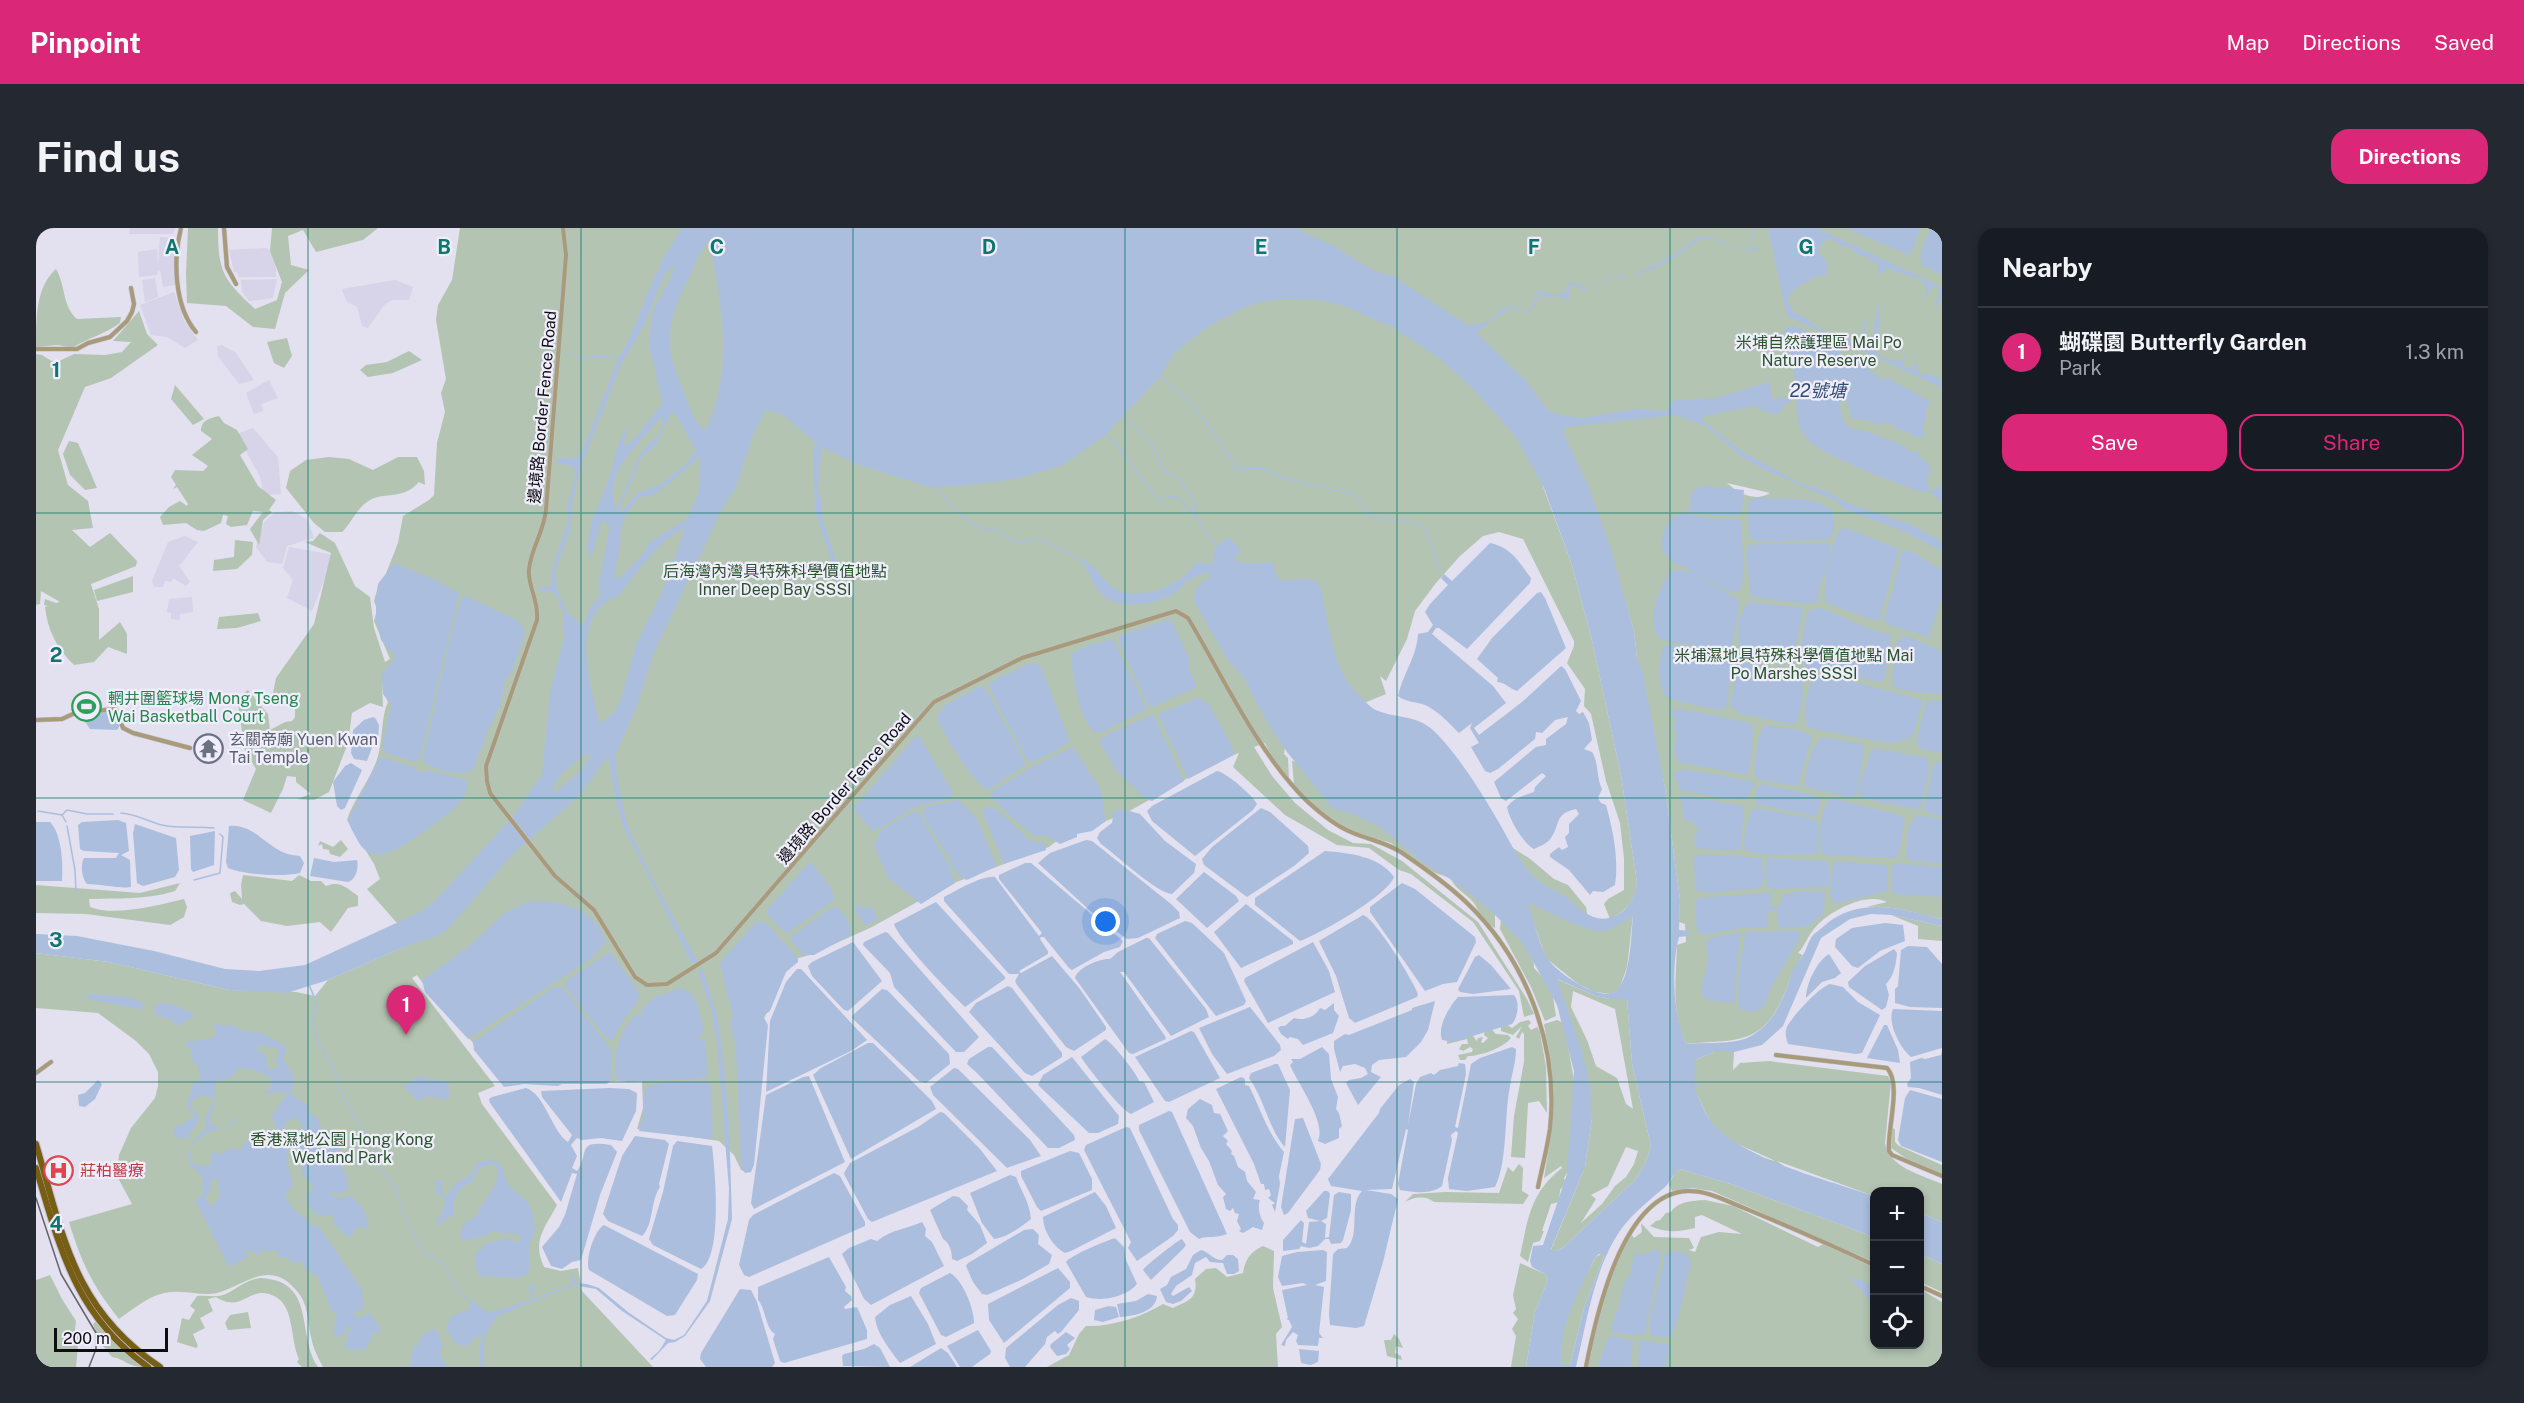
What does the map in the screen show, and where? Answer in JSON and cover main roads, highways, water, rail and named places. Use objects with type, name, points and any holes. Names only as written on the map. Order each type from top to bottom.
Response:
[{"type":"main road","points":[[36,1144],[68,1252],[84,1288],[115,1330],[160,1367]]},
{"type":"main road","points":[[36,1168],[62,1254],[79,1293],[110,1334],[148,1367]]},
{"type":"water","points":[[682,228],[1297,228],[1378,272],[1396,276],[1397,279],[1469,326],[1489,321],[1504,308],[1531,310],[1538,290],[1552,295],[1566,293],[1566,287],[1570,282],[1586,290],[1595,283],[1604,284],[1594,284],[1586,292],[1571,284],[1569,300],[1556,296],[1547,298],[1539,293],[1535,306],[1529,313],[1510,309],[1477,333],[1527,382],[1548,410],[1559,415],[1582,418],[1635,409],[1667,411],[1673,400],[1716,398],[1769,382],[1772,399],[1790,397],[1791,402],[1788,402],[1778,414],[1768,413],[1755,406],[1704,416],[1702,420],[1743,452],[1797,482],[1823,490],[1850,504],[1912,525],[1942,542],[1942,551],[1903,531],[1846,510],[1838,502],[1763,469],[1741,456],[1705,426],[1675,415],[1566,427],[1563,432],[1589,488],[1609,543],[1634,631],[1637,658],[1643,674],[1665,787],[1680,900],[1679,930],[1691,931],[1687,936],[1679,937],[1674,976],[1678,1020],[1686,1044],[1742,1040],[1758,1031],[1778,1008],[1794,968],[1811,938],[1837,916],[1852,910],[1881,907],[1942,919],[1942,926],[1891,915],[1871,914],[1850,919],[1821,938],[1783,1026],[1762,1045],[1734,1052],[1714,1052],[1695,1060],[1695,1082],[1699,1087],[1694,1087],[1710,1120],[1724,1134],[1763,1157],[1870,1195],[1870,1236],[1731,1184],[1679,1169],[1667,1185],[1626,1222],[1612,1243],[1598,1277],[1576,1367],[1526,1367],[1535,1312],[1548,1280],[1545,1274],[1532,1267],[1530,1261],[1533,1246],[1543,1245],[1567,1174],[1574,1071],[1557,1005],[1523,943],[1491,911],[1452,880],[1425,864],[1380,827],[1355,815],[1332,808],[1287,752],[1265,719],[1244,678],[1227,659],[1193,599],[1198,586],[1209,578],[1209,572],[1190,580],[1166,598],[1138,604],[1118,603],[1098,591],[1085,566],[1076,557],[1090,564],[1113,587],[1136,594],[1159,590],[1173,583],[1195,564],[1202,562],[1213,564],[1216,548],[1228,537],[1240,549],[1240,554],[1235,556],[1236,561],[1275,563],[1274,570],[1279,580],[1315,581],[1320,585],[1340,668],[1359,695],[1376,710],[1416,720],[1431,728],[1438,735],[1470,776],[1519,858],[1539,881],[1595,918],[1609,918],[1625,909],[1633,897],[1637,882],[1621,775],[1591,636],[1571,562],[1544,488],[1515,436],[1477,393],[1442,360],[1394,328],[1342,305],[1318,300],[1264,301],[1243,308],[1206,328],[1174,353],[1160,377],[1103,437],[1061,466],[1016,479],[929,487],[859,465],[822,447],[818,489],[822,502],[822,517],[836,561],[842,594],[840,597],[815,510],[813,448],[817,444],[782,414],[766,410],[754,433],[736,487],[720,513],[653,655],[636,708],[616,754],[617,778],[627,824],[648,870],[698,962],[692,964],[624,828],[616,802],[608,756],[580,795],[512,855],[448,929],[437,936],[411,944],[328,980],[287,993],[229,990],[109,962],[36,953],[36,934],[77,936],[154,951],[225,969],[259,971],[305,965],[418,913],[433,903],[515,814],[542,774],[550,693],[564,638],[564,615],[557,596],[550,591],[540,591],[538,588],[550,587],[553,565],[568,522],[568,503],[575,479],[574,467],[557,462],[557,458],[576,458],[583,450],[616,364],[630,337],[664,257]],"holes":[[[710,241],[721,313],[723,360],[715,406],[706,430],[694,417],[679,382],[670,338],[671,324],[681,294],[698,257]],[[675,264],[671,277],[652,313],[649,342],[663,403],[630,444],[623,445],[630,424],[620,439],[609,479],[592,521],[587,548],[591,559],[602,520],[610,526],[599,582],[601,595],[591,606],[583,627],[568,614],[555,584],[555,571],[570,531],[572,504],[581,466],[621,365],[643,327],[665,274]],[[674,412],[696,450],[685,465],[660,485],[637,493],[623,511],[619,510],[641,459],[657,443],[671,413]],[[662,417],[662,428],[642,452],[616,509],[613,498],[615,478],[625,459]],[[700,457],[699,491],[688,518],[649,543],[645,552],[620,578],[615,577],[626,514],[639,497],[652,495]],[[685,528],[666,583],[636,645],[621,700],[613,714],[600,724],[590,685],[586,656],[588,629],[597,611],[613,597],[617,598],[648,558],[676,532]],[[590,753],[586,763],[577,774],[557,791],[553,791],[562,774]],[[1528,903],[1596,931],[1615,927],[1633,916],[1628,963],[1619,988],[1612,993],[1603,994],[1592,991],[1569,978],[1551,963],[1541,944]],[[1557,979],[1596,996],[1627,999],[1632,1064],[1651,1146],[1645,1164],[1635,1180],[1564,1247],[1556,1251],[1551,1249],[1585,1167],[1592,1118],[1590,1086],[1583,1054]],[[1599,1254],[1604,1256],[1584,1308],[1570,1365],[1562,1365],[1564,1330],[1577,1296]]]},
{"type":"water","points":[[1768,228],[1817,228],[1942,287],[1942,298],[1936,307],[1934,306],[1940,292],[1938,287],[1932,287],[1924,301],[1927,290],[1921,280],[1887,268],[1879,276],[1877,260],[1871,263],[1868,257],[1860,256],[1848,246],[1843,246],[1829,238],[1820,245],[1818,252],[1827,263],[1828,275],[1810,278],[1809,281],[1796,288],[1787,300],[1795,314],[1800,314],[1820,328],[1837,336],[1861,338],[1864,320],[1866,321],[1865,335],[1861,345],[1864,350],[1872,342],[1878,301],[1880,322],[1874,352],[1886,359],[1897,361],[1900,361],[1907,353],[1903,364],[1909,370],[1920,358],[1916,367],[1920,375],[1929,374],[1941,379],[1942,388],[1787,316]]},
{"type":"water","points":[[1845,228],[1920,228],[1911,254],[1907,254]]},
{"type":"water","points":[[1931,228],[1942,228],[1942,275],[1922,265],[1923,246]]},
{"type":"water","points":[[1700,236],[1710,237],[1744,249],[1762,248],[1751,252],[1701,238],[1675,257],[1628,278],[1675,254]]},
{"type":"water","points":[[1612,273],[1628,278],[1622,280],[1615,274],[1611,274]]},
{"type":"water","name":"22號塘","points":[[1793,325],[1840,349],[1841,357],[1833,369],[1839,361],[1845,358],[1857,360],[1879,378],[1889,379],[1928,400],[1930,405],[1926,409],[1926,423],[1922,425],[1924,436],[1920,439],[1903,430],[1897,430],[1895,425],[1880,423],[1880,426],[1866,420],[1851,419],[1848,403],[1841,398],[1841,412],[1848,426],[1889,440],[1911,452],[1916,450],[1931,469],[1927,479],[1930,490],[1942,485],[1942,502],[1929,492],[1920,492],[1874,474],[1822,450],[1809,441],[1802,432],[1797,413],[1796,387],[1784,332],[1786,328]]},
{"type":"water","points":[[1706,486],[1744,490],[1742,512],[1737,514],[1741,516],[1686,512],[1689,508],[1693,510],[1690,497],[1694,490]]},
{"type":"water","points":[[1759,497],[1807,500],[1825,506],[1833,511],[1834,527],[1831,538],[1781,541],[1777,544],[1777,542],[1757,541],[1749,538],[1748,502]]},
{"type":"water","points":[[1685,513],[1698,517],[1741,520],[1744,576],[1739,593],[1729,588],[1733,591],[1732,593],[1697,575],[1740,601],[1731,652],[1661,640],[1656,632],[1655,605],[1666,577],[1671,570],[1690,573],[1690,569],[1694,570],[1671,560],[1662,547],[1662,537],[1666,527],[1674,518]]},
{"type":"water","points":[[1846,528],[1899,549],[1879,622],[1826,603],[1825,586],[1830,556],[1839,530]]},
{"type":"water","points":[[1490,543],[1504,548],[1514,556],[1531,578],[1530,583],[1467,649],[1439,628],[1436,628],[1432,634],[1493,686],[1506,703],[1474,728],[1479,735],[1522,702],[1561,666],[1565,669],[1581,701],[1576,711],[1579,714],[1583,712],[1589,723],[1592,740],[1584,749],[1592,752],[1594,756],[1602,789],[1598,798],[1606,805],[1613,834],[1616,855],[1615,885],[1603,892],[1593,891],[1590,895],[1569,870],[1550,857],[1550,854],[1559,847],[1562,850],[1568,847],[1565,837],[1569,833],[1569,824],[1579,814],[1576,809],[1561,816],[1549,840],[1534,849],[1525,842],[1508,812],[1507,807],[1510,804],[1534,792],[1535,787],[1546,776],[1542,773],[1506,801],[1501,798],[1494,782],[1536,747],[1546,745],[1546,739],[1566,724],[1568,717],[1555,720],[1542,733],[1536,732],[1535,739],[1490,773],[1485,771],[1471,747],[1479,743],[1470,728],[1472,723],[1459,733],[1430,708],[1398,696],[1415,650],[1418,634],[1428,632],[1433,625],[1425,612],[1448,585],[1441,578],[1444,574],[1452,581]]},
{"type":"water","points":[[1828,543],[1831,547],[1825,576],[1820,584],[1818,602],[1807,604],[1751,597],[1746,556],[1749,545]]},
{"type":"water","points":[[1909,550],[1942,570],[1942,597],[1929,637],[1886,624],[1884,618],[1900,564],[1900,555]]},
{"type":"water","points":[[394,563],[459,593],[420,758],[416,762],[385,753],[382,745],[392,705],[383,694],[382,674],[395,658],[392,651],[387,650],[381,640],[376,618],[376,598],[378,584]]},
{"type":"water","points":[[1541,592],[1566,648],[1517,691],[1497,682],[1498,678],[1477,659],[1492,638],[1537,593]]},
{"type":"water","points":[[466,596],[519,621],[525,632],[512,672],[506,677],[500,706],[473,770],[456,773],[430,766],[425,763],[423,756],[456,614],[462,598]]},
{"type":"water","points":[[1748,602],[1803,608],[1794,657],[1786,663],[1739,654],[1738,621]]},
{"type":"water","points":[[1815,608],[1822,608],[1867,628],[1891,635],[1885,678],[1879,682],[1809,669],[1798,659],[1808,610],[1812,611]]},
{"type":"water","points":[[1167,620],[1172,622],[1189,658],[1189,669],[1197,687],[1152,707],[1148,705],[1118,640],[1119,636]]},
{"type":"water","points":[[1907,636],[1942,651],[1942,694],[1896,688],[1892,681],[1897,641]]},
{"type":"water","points":[[1109,640],[1114,641],[1147,709],[1103,732],[1095,733],[1080,707],[1071,654],[1087,646]]},
{"type":"water","points":[[1667,645],[1682,646],[1729,659],[1728,702],[1730,704],[1739,662],[1801,674],[1802,700],[1800,714],[1794,725],[1738,713],[1727,704],[1725,708],[1717,710],[1669,699],[1662,689],[1659,675],[1661,654]]},
{"type":"water","points":[[1029,664],[1038,664],[1041,667],[1070,741],[1054,752],[1030,763],[988,685]]},
{"type":"water","points":[[1815,675],[1831,676],[1919,699],[1923,702],[1914,732],[1910,738],[1887,743],[1809,728],[1805,717],[1806,703],[1812,677]]},
{"type":"water","points":[[981,686],[988,692],[1026,764],[988,790],[975,779],[959,757],[937,717],[945,705]]},
{"type":"water","points":[[1198,698],[1208,703],[1233,748],[1234,755],[1188,779],[1158,714]]},
{"type":"water","points":[[1942,700],[1942,753],[1921,749],[1916,742],[1927,701]]},
{"type":"water","points":[[1681,709],[1747,722],[1753,726],[1752,755],[1747,775],[1678,762],[1675,748],[1677,735],[1674,728],[1676,719],[1670,713],[1672,710]]},
{"type":"water","points":[[116,712],[120,725],[117,730],[90,729],[82,717],[83,714]]},
{"type":"water","points":[[1152,715],[1184,781],[1152,801],[1146,799],[1116,770],[1099,741],[1108,734]]},
{"type":"water","points":[[373,717],[379,725],[378,740],[374,742],[367,761],[354,759],[351,753],[353,730],[364,720]]},
{"type":"water","points":[[1765,725],[1799,730],[1812,736],[1798,786],[1759,780],[1755,776],[1757,749],[1760,734]]},
{"type":"water","points":[[919,736],[954,794],[942,801],[912,809],[872,831],[855,809],[856,806],[915,737]]},
{"type":"water","points":[[1822,737],[1864,746],[1858,792],[1852,798],[1805,787],[1809,761],[1815,746]]},
{"type":"water","points":[[1073,747],[1100,788],[1106,821],[1092,831],[1077,834],[1077,837],[1060,844],[1047,836],[1034,836],[990,795],[992,791],[1030,768]]},
{"type":"water","points":[[1873,748],[1928,758],[1929,771],[1920,810],[1861,798],[1861,782]]},
{"type":"water","points":[[380,757],[414,767],[419,773],[426,770],[468,782],[466,791],[457,805],[438,822],[398,848],[389,852],[372,854],[358,841],[348,820]]},
{"type":"water","points":[[1938,761],[1942,762],[1942,816],[1926,812],[1924,806],[1934,764]]},
{"type":"water","points":[[351,763],[362,770],[345,808],[341,810],[337,806],[333,782],[345,766]]},
{"type":"water","points":[[1683,769],[1755,783],[1746,800],[1724,799],[1680,790],[1674,774]]},
{"type":"water","points":[[1217,771],[1239,785],[1257,804],[1253,810],[1195,856],[1152,821],[1147,811],[1152,806]]},
{"type":"water","points":[[1763,784],[1820,797],[1821,803],[1816,816],[1759,805],[1756,803],[1755,791]]},
{"type":"water","points":[[1682,795],[1744,806],[1741,850],[1696,848],[1694,835],[1697,834],[1698,829],[1692,821],[1685,821],[1680,797]]},
{"type":"water","points":[[1831,798],[1900,815],[1905,819],[1899,854],[1896,858],[1824,855],[1820,846],[1820,831],[1824,808]]},
{"type":"water","points":[[959,800],[977,819],[997,866],[967,880],[953,868],[950,859],[922,814],[926,807]]},
{"type":"water","points":[[989,806],[999,811],[1030,841],[1045,842],[1046,850],[1004,864],[982,811]]},
{"type":"water","points":[[1261,808],[1270,812],[1308,846],[1309,853],[1294,866],[1247,897],[1204,865],[1202,859],[1212,847]]},
{"type":"water","points":[[1756,808],[1815,819],[1819,827],[1817,854],[1766,855],[1746,851],[1744,842],[1746,831],[1752,810]]},
{"type":"water","points":[[1123,809],[1140,814],[1165,841],[1196,864],[1194,873],[1172,894],[1147,881],[1101,844],[1097,838],[1100,832],[1112,823],[1114,811]]},
{"type":"water","points":[[915,811],[919,813],[948,863],[955,883],[921,904],[888,878],[874,845],[882,829]]},
{"type":"water","points":[[1916,815],[1942,819],[1942,863],[1912,861],[1906,857],[1908,830]]},
{"type":"water","points":[[118,820],[126,823],[129,851],[121,855],[130,860],[131,887],[87,884],[82,871],[84,858],[116,858],[119,853],[80,849],[78,825],[82,822]]},
{"type":"water","points":[[36,822],[50,822],[54,827],[62,858],[62,881],[36,881]]},
{"type":"water","points":[[135,824],[176,838],[179,870],[175,877],[143,886],[137,883],[133,833]]},
{"type":"water","points":[[229,826],[245,828],[278,850],[300,856],[304,863],[300,873],[264,875],[228,868],[226,862]]},
{"type":"water","points":[[215,831],[214,865],[193,872],[190,836]]},
{"type":"water","points":[[1086,840],[1092,841],[1171,904],[1179,912],[1180,918],[1138,938],[1127,939],[1098,918],[1038,863],[1050,853]]},
{"type":"water","points":[[1325,851],[1372,860],[1388,870],[1394,877],[1389,885],[1367,903],[1300,941],[1255,905],[1255,898]]},
{"type":"water","points":[[1700,854],[1762,858],[1763,874],[1767,873],[1765,865],[1768,858],[1828,861],[1830,883],[1828,887],[1771,889],[1767,886],[1766,875],[1760,888],[1708,893],[1696,890],[1693,858]]},
{"type":"water","points":[[314,858],[334,862],[357,860],[358,866],[353,879],[348,882],[310,876]]},
{"type":"water","points":[[1837,861],[1888,866],[1888,891],[1836,904],[1830,896],[1833,865]]},
{"type":"water","points":[[1025,863],[1031,863],[1123,941],[1120,947],[1104,952],[1072,970],[1044,937],[1041,937],[1048,954],[1019,971],[1021,973],[1052,956],[1080,989],[1106,1030],[1074,1051],[1066,1047],[1017,985],[1015,981],[1019,974],[1009,974],[944,901],[944,897],[969,884],[983,878],[995,877],[1039,936],[1042,933],[999,879],[999,875]]},
{"type":"water","points":[[1895,863],[1942,867],[1942,897],[1894,894],[1891,888],[1892,866]]},
{"type":"water","points":[[808,864],[812,864],[826,881],[832,890],[834,900],[786,934],[768,915],[767,910]]},
{"type":"water","points":[[1204,872],[1236,896],[1239,901],[1207,928],[1176,899]]},
{"type":"water","points":[[1402,883],[1415,889],[1475,937],[1476,942],[1457,982],[1443,984],[1425,991],[1370,912],[1370,907]]},
{"type":"water","points":[[1801,891],[1825,892],[1824,912],[1809,926],[1780,928],[1777,910],[1768,911],[1768,928],[1745,927],[1704,935],[1697,931],[1695,904],[1698,898],[1769,893],[1772,894],[1770,905],[1777,908],[1785,894]]},
{"type":"water","points":[[528,902],[552,902],[575,908],[594,921],[606,943],[592,958],[468,1039],[425,992],[422,980],[467,948],[505,913]]},
{"type":"water","points":[[936,902],[1005,977],[965,1007],[915,954],[894,924]]},
{"type":"water","points":[[856,904],[864,909],[870,906],[878,919],[866,926],[856,912]]},
{"type":"water","points":[[1246,904],[1293,941],[1293,944],[1241,968],[1214,932]]},
{"type":"water","points":[[836,907],[847,920],[851,935],[814,955],[803,955],[792,942],[792,936],[829,909]]},
{"type":"water","points":[[1363,915],[1384,938],[1402,964],[1418,994],[1417,997],[1355,1023],[1349,1018],[1336,976],[1319,941]]},
{"type":"water","points":[[757,921],[767,924],[798,958],[798,962],[786,972],[770,1011],[763,1016],[768,1025],[754,1165],[751,1172],[745,1173],[741,1168],[736,1047],[730,1022],[733,1017],[720,963]]},
{"type":"water","points":[[1185,921],[1192,923],[1224,953],[1246,1001],[1244,1005],[1216,1016],[1155,938],[1157,934]]},
{"type":"water","points":[[1885,923],[1903,925],[1905,941],[1880,951],[1858,968],[1852,966],[1835,947],[1836,939],[1852,928]]},
{"type":"water","points":[[1790,930],[1799,932],[1801,936],[1773,984],[1763,1008],[1750,1012],[1741,1010],[1738,985],[1745,933]]},
{"type":"water","points":[[885,932],[979,1037],[964,1052],[956,1052],[894,987],[890,973],[863,945],[864,942]]},
{"type":"water","points":[[1737,933],[1743,935],[1740,937],[1734,1003],[1706,1000],[1701,992],[1708,960],[1706,942],[1711,938]]},
{"type":"water","points":[[1149,938],[1206,1009],[1209,1017],[1171,1036],[1124,972],[1120,972],[1166,1039],[1133,1054],[1129,1053],[1075,978],[1090,964],[1110,959],[1118,952]]},
{"type":"water","points":[[853,942],[882,981],[848,1011],[844,1010],[812,976],[808,966]]},
{"type":"water","points":[[1313,942],[1329,971],[1335,992],[1268,1023],[1244,981],[1245,978]]},
{"type":"water","points":[[1908,946],[1927,947],[1942,964],[1942,1008],[1910,1007],[1895,1003],[1901,950]]},
{"type":"water","points":[[1894,949],[1897,953],[1895,966],[1886,984],[1889,995],[1886,1007],[1882,1010],[1849,987],[1848,982],[1865,966]]},
{"type":"water","points":[[610,952],[640,993],[636,1004],[624,1019],[612,1041],[604,1035],[564,985],[568,979]]},
{"type":"water","points":[[1829,954],[1841,973],[1835,978],[1822,982],[1806,998],[1813,973]]},
{"type":"water","points":[[1479,955],[1491,965],[1511,989],[1473,994],[1460,992],[1458,989],[1475,957]]},
{"type":"water","points":[[702,968],[717,1015],[721,1041],[729,1121],[732,1219],[710,1301],[685,1336],[668,1343],[652,1360],[650,1359],[666,1340],[622,1311],[596,1289],[573,1285],[496,1317],[485,1336],[483,1367],[480,1367],[480,1344],[483,1337],[473,1337],[472,1343],[464,1347],[453,1341],[446,1326],[452,1316],[469,1309],[471,1304],[469,1298],[488,1313],[532,1300],[531,1291],[527,1287],[531,1285],[535,1287],[533,1294],[535,1299],[573,1283],[570,1271],[577,1283],[599,1288],[628,1312],[666,1338],[674,1340],[684,1335],[707,1301],[728,1219],[729,1189],[717,1042],[711,1008],[698,972]]},
{"type":"water","points":[[797,969],[801,969],[867,1040],[851,1051],[766,1092],[770,1021],[786,982]]},
{"type":"water","points":[[1830,984],[1843,987],[1858,1002],[1880,1015],[1862,1053],[1788,1044],[1786,1030],[1791,1020],[1813,996]]},
{"type":"water","points":[[1008,986],[1012,988],[1062,1053],[1062,1057],[1032,1076],[1025,1073],[969,1012],[976,1003]]},
{"type":"water","points":[[554,987],[563,988],[612,1050],[611,1080],[607,1084],[562,1084],[558,1086],[524,1084],[504,1087],[474,1050],[473,1042]]},
{"type":"water","points":[[681,988],[692,995],[699,1011],[703,1033],[697,1038],[705,1041],[708,1076],[628,1082],[617,1080],[616,1054],[626,1026],[637,1014],[643,1015],[642,1009],[653,998]]},
{"type":"water","points":[[882,989],[887,990],[949,1054],[950,1064],[926,1083],[919,1081],[852,1018]]},
{"type":"water","points":[[88,995],[129,997],[141,1002],[144,1010],[88,999]]},
{"type":"water","points":[[1514,995],[1518,1010],[1512,1024],[1453,1042],[1442,1040],[1442,1023],[1458,997]]},
{"type":"water","points":[[1435,1001],[1428,1030],[1421,1042],[1406,1057],[1379,1060],[1372,1065],[1371,1072],[1381,1077],[1358,1105],[1346,1083],[1368,1074],[1365,1068],[1355,1064],[1343,1066],[1340,1072],[1334,1041],[1345,1034],[1349,1035],[1412,1010],[1412,1008]]},
{"type":"water","points":[[164,1002],[189,1011],[194,1016],[178,1026],[171,1020],[155,1015],[155,1006]]},
{"type":"water","points":[[1334,1003],[1334,1010],[1339,1016],[1333,1033],[1303,1045],[1298,1039],[1290,1037],[1288,1039],[1281,1034],[1278,1028],[1285,1026],[1294,1018],[1308,1018],[1320,1008],[1325,1010]]},
{"type":"water","points":[[1250,1007],[1280,1045],[1281,1050],[1274,1056],[1227,1074],[1212,1054],[1199,1028]]},
{"type":"water","points":[[1893,1009],[1942,1011],[1942,1048],[1911,1057],[1903,1048],[1893,1028]]},
{"type":"water","points":[[232,1024],[240,1030],[261,1033],[284,1045],[286,1053],[283,1058],[294,1079],[290,1093],[309,1106],[307,1111],[315,1116],[320,1124],[321,1130],[312,1136],[312,1139],[316,1139],[324,1132],[329,1135],[332,1133],[339,1143],[341,1155],[338,1160],[346,1175],[349,1190],[336,1194],[332,1192],[330,1195],[337,1198],[351,1196],[364,1211],[369,1228],[357,1227],[350,1237],[347,1236],[333,1223],[334,1215],[319,1215],[310,1208],[306,1196],[314,1187],[302,1174],[302,1157],[296,1147],[302,1125],[295,1116],[282,1127],[288,1129],[287,1162],[293,1183],[285,1197],[308,1223],[319,1227],[362,1289],[364,1306],[363,1309],[354,1312],[356,1317],[361,1318],[368,1312],[381,1328],[379,1333],[371,1333],[372,1339],[365,1350],[357,1349],[356,1351],[348,1348],[346,1350],[344,1342],[348,1340],[347,1333],[351,1330],[349,1323],[344,1334],[337,1337],[333,1335],[337,1314],[330,1309],[319,1278],[304,1268],[302,1260],[299,1263],[290,1262],[289,1257],[279,1258],[277,1250],[267,1251],[264,1248],[261,1255],[246,1249],[244,1250],[249,1256],[229,1267],[195,1200],[203,1195],[202,1176],[189,1164],[188,1152],[191,1151],[190,1160],[192,1162],[205,1166],[211,1164],[212,1152],[215,1151],[219,1155],[231,1148],[241,1150],[242,1145],[252,1139],[272,1137],[281,1130],[275,1127],[272,1117],[282,1100],[289,1094],[265,1093],[271,1087],[270,1077],[257,1071],[240,1069],[235,1071],[236,1074],[223,1081],[218,1079],[216,1082],[214,1106],[209,1119],[212,1125],[222,1128],[206,1134],[189,1146],[206,1128],[205,1118],[214,1101],[211,1097],[202,1096],[197,1097],[191,1103],[199,1120],[190,1134],[185,1135],[189,1136],[186,1140],[173,1135],[175,1126],[182,1125],[194,1117],[187,1105],[194,1081],[201,1080],[198,1066],[192,1060],[191,1049],[186,1045],[188,1041],[195,1041],[197,1045],[197,1040],[212,1039],[217,1031],[213,1025]],"holes":[[[259,1045],[279,1049],[276,1060],[279,1067],[271,1068],[276,1070],[268,1069],[266,1055],[257,1050]],[[217,1179],[220,1195],[212,1207],[205,1198],[211,1190],[211,1181]]]},
{"type":"water","points":[[1884,1025],[1887,1025],[1898,1050],[1900,1063],[1867,1058]]},
{"type":"water","points":[[1191,1031],[1194,1032],[1220,1078],[1169,1102],[1165,1101],[1135,1057]]},
{"type":"water","points":[[1105,1039],[1124,1059],[1139,1081],[1144,1082],[1154,1102],[1131,1114],[1090,1070],[1081,1057]]},
{"type":"water","points":[[868,1043],[873,1043],[932,1101],[936,1109],[851,1159],[813,1075],[821,1068]]},
{"type":"water","points":[[988,1047],[992,1047],[1074,1135],[1075,1140],[1059,1148],[1048,1148],[967,1064],[969,1059]]},
{"type":"water","points":[[1322,1047],[1329,1054],[1331,1079],[1338,1097],[1336,1109],[1342,1126],[1339,1129],[1339,1138],[1325,1144],[1318,1141],[1320,1133],[1315,1114],[1290,1065],[1293,1062],[1291,1059],[1300,1059]]},
{"type":"water","points":[[1512,1047],[1516,1049],[1508,1098],[1504,1151],[1495,1187],[1467,1191],[1449,1189],[1448,1178],[1458,1133],[1456,1131],[1451,1135],[1452,1140],[1442,1186],[1427,1192],[1400,1190],[1398,1184],[1408,1130],[1406,1129],[1392,1189],[1366,1190],[1391,1194],[1398,1199],[1383,1262],[1364,1326],[1356,1328],[1330,1325],[1333,1254],[1338,1249],[1347,1248],[1351,1242],[1356,1204],[1362,1191],[1331,1186],[1328,1179],[1399,1085],[1410,1079],[1414,1082],[1408,1125],[1416,1084],[1420,1077],[1431,1073],[1434,1075],[1440,1070],[1458,1066],[1459,1063],[1465,1064],[1466,1074],[1455,1127],[1458,1128],[1471,1064],[1480,1058]]},
{"type":"water","points":[[1942,1051],[1942,1095],[1908,1087],[1907,1084],[1911,1078],[1910,1062],[1941,1055]]},
{"type":"water","points":[[1072,1057],[1119,1116],[1118,1124],[1098,1133],[1089,1133],[1038,1085],[1043,1075]]},
{"type":"water","points":[[1278,1064],[1290,1090],[1285,1147],[1279,1140],[1249,1078],[1251,1073]]},
{"type":"water","points":[[954,1068],[958,1069],[1030,1140],[1041,1156],[1007,1168],[933,1095],[930,1087]]},
{"type":"water","points":[[421,1075],[427,1079],[448,1082],[450,1096],[442,1100],[430,1096],[416,1101],[414,1096],[403,1087]]},
{"type":"water","points":[[809,1076],[845,1162],[754,1209],[751,1203],[766,1095]]},
{"type":"water","points":[[1241,1077],[1245,1079],[1245,1085],[1249,1086],[1269,1129],[1284,1152],[1275,1212],[1272,1205],[1275,1203],[1268,1198],[1271,1195],[1269,1189],[1265,1190],[1264,1184],[1261,1184],[1254,1164],[1216,1089]]},
{"type":"water","points":[[98,1080],[102,1084],[95,1099],[85,1107],[79,1106],[78,1095],[85,1093]]},
{"type":"water","points":[[665,1082],[709,1083],[711,1087],[713,1137],[708,1139],[639,1131],[644,1113],[646,1087]]},
{"type":"water","points":[[526,1088],[538,1098],[557,1130],[568,1142],[572,1135],[542,1097],[541,1091],[609,1088],[629,1089],[637,1093],[636,1111],[622,1141],[577,1138],[571,1145],[577,1156],[572,1168],[577,1171],[585,1149],[592,1144],[611,1145],[617,1152],[600,1195],[581,1260],[572,1262],[562,1269],[551,1266],[542,1247],[559,1227],[565,1215],[577,1174],[572,1173],[561,1202],[489,1099]]},
{"type":"water","points":[[1910,1090],[1942,1099],[1942,1162],[1901,1146],[1898,1140],[1905,1098]]},
{"type":"water","points":[[1200,1099],[1212,1105],[1214,1113],[1220,1114],[1228,1131],[1223,1136],[1228,1141],[1226,1144],[1232,1151],[1231,1154],[1238,1167],[1245,1172],[1247,1181],[1256,1192],[1253,1199],[1260,1200],[1259,1212],[1264,1223],[1262,1230],[1253,1227],[1243,1233],[1239,1231],[1241,1229],[1237,1221],[1239,1214],[1235,1213],[1233,1208],[1230,1211],[1226,1209],[1223,1197],[1226,1194],[1218,1185],[1193,1126],[1186,1118],[1188,1109]]},
{"type":"water","points":[[1169,1111],[1172,1112],[1227,1234],[1199,1239],[1190,1232],[1139,1130],[1139,1125]]},
{"type":"water","points":[[940,1112],[944,1113],[980,1149],[997,1171],[872,1222],[868,1219],[845,1176],[844,1173],[850,1163],[918,1127]]},
{"type":"water","points":[[1303,1118],[1321,1164],[1320,1170],[1288,1213],[1284,1215],[1281,1207],[1295,1119]]},
{"type":"water","points":[[1126,1127],[1130,1128],[1173,1219],[1178,1225],[1178,1230],[1173,1236],[1137,1261],[1128,1248],[1131,1242],[1084,1150],[1086,1145]]},
{"type":"water","points":[[635,1136],[665,1140],[669,1144],[660,1187],[648,1226],[642,1236],[608,1221],[603,1214],[622,1156]]},
{"type":"water","points":[[677,1141],[712,1146],[716,1192],[715,1231],[708,1261],[701,1269],[653,1245],[649,1239],[663,1192],[673,1146]]},
{"type":"water","points":[[1070,1151],[1079,1153],[1092,1179],[1092,1190],[1041,1211],[1021,1176],[1021,1171]]},
{"type":"water","points":[[490,1160],[501,1166],[508,1184],[528,1203],[533,1216],[535,1230],[529,1245],[529,1271],[528,1274],[518,1278],[478,1276],[474,1256],[487,1243],[508,1238],[518,1243],[521,1240],[520,1235],[493,1230],[484,1237],[462,1240],[460,1235],[463,1224],[478,1215],[494,1186],[498,1173],[496,1166],[491,1164],[479,1168],[472,1182],[459,1191],[454,1205],[454,1216],[447,1217],[438,1226],[436,1221],[445,1201],[440,1193],[437,1195],[435,1193],[435,1181],[443,1180],[441,1191],[446,1197],[456,1183],[470,1176],[479,1161]]},
{"type":"water","points":[[834,1173],[840,1176],[865,1226],[749,1277],[744,1275],[739,1265],[749,1220],[753,1215]]},
{"type":"water","points":[[1010,1175],[1016,1177],[1027,1202],[1031,1219],[1018,1229],[994,1239],[982,1223],[970,1193]]},
{"type":"water","points":[[1324,1191],[1330,1194],[1327,1218],[1321,1221],[1326,1224],[1325,1238],[1329,1237],[1334,1195],[1339,1192],[1351,1194],[1351,1210],[1341,1243],[1331,1244],[1329,1239],[1325,1239],[1318,1246],[1309,1248],[1301,1246],[1299,1249],[1283,1251],[1283,1240],[1301,1220],[1304,1223],[1302,1242],[1306,1244],[1309,1222],[1320,1221],[1308,1218],[1306,1211]]},
{"type":"water","points":[[1095,1192],[1106,1206],[1116,1228],[1065,1253],[1056,1247],[1050,1238],[1043,1217]]},
{"type":"water","points":[[953,1196],[959,1197],[968,1206],[967,1210],[980,1225],[987,1243],[957,1261],[952,1259],[950,1248],[943,1239],[930,1210]]},
{"type":"water","points":[[1924,1215],[1942,1222],[1942,1264],[1924,1256]]},
{"type":"water","points":[[922,1222],[926,1229],[925,1236],[932,1242],[944,1266],[871,1305],[864,1299],[842,1254],[849,1248],[871,1239],[877,1241]]},
{"type":"water","points":[[604,1225],[698,1274],[697,1280],[675,1315],[667,1316],[589,1270],[588,1259],[591,1246],[600,1228]]},
{"type":"water","points":[[1033,1229],[1039,1235],[1038,1244],[1052,1255],[1049,1264],[1021,1280],[987,1295],[982,1294],[973,1282],[966,1266],[968,1263],[1024,1230]]},
{"type":"water","points":[[1115,1238],[1124,1247],[1126,1260],[1137,1284],[1127,1292],[1113,1297],[1099,1299],[1086,1297],[1066,1262],[1081,1252]]},
{"type":"water","points":[[1182,1239],[1186,1245],[1183,1249],[1151,1280],[1143,1270]]},
{"type":"water","points":[[1201,1250],[1219,1260],[1227,1255],[1233,1255],[1238,1259],[1239,1271],[1227,1274],[1223,1263],[1210,1262],[1206,1257],[1195,1263],[1192,1275],[1176,1286],[1171,1294],[1173,1296],[1189,1287],[1192,1291],[1181,1301],[1173,1304],[1166,1302],[1160,1289],[1167,1285],[1171,1277],[1186,1269],[1193,1255]]},
{"type":"water","points":[[1323,1250],[1327,1252],[1326,1281],[1315,1285],[1324,1287],[1319,1333],[1323,1338],[1319,1338],[1318,1346],[1298,1345],[1296,1341],[1298,1335],[1293,1332],[1286,1340],[1285,1346],[1281,1345],[1292,1327],[1286,1319],[1288,1318],[1282,1290],[1307,1285],[1303,1283],[1282,1286],[1278,1277],[1282,1256]]},
{"type":"water","points":[[1658,1250],[1661,1257],[1645,1333],[1637,1336],[1612,1332],[1611,1324],[1615,1322],[1614,1317],[1625,1283],[1631,1274],[1634,1253],[1644,1255]]},
{"type":"water","points":[[1675,1251],[1686,1254],[1691,1262],[1678,1320],[1670,1337],[1651,1336],[1650,1321],[1664,1255]]},
{"type":"water","points":[[829,1257],[846,1287],[845,1291],[851,1296],[852,1300],[844,1307],[845,1309],[857,1307],[867,1330],[867,1339],[784,1363],[780,1361],[773,1339],[775,1334],[769,1327],[758,1300],[758,1287]]},
{"type":"water","points":[[1058,1268],[1070,1282],[1070,1288],[1004,1343],[989,1320],[988,1304]]},
{"type":"water","points":[[950,1273],[967,1295],[974,1323],[946,1337],[941,1335],[919,1293],[921,1288]]},
{"type":"water","points":[[1853,1277],[1870,1284],[1870,1304],[1867,1297],[1852,1281]]},
{"type":"water","points":[[740,1289],[751,1290],[757,1302],[775,1363],[772,1367],[706,1367],[700,1359],[701,1353]]},
{"type":"water","points":[[1148,1294],[1157,1296],[1153,1306],[1138,1314],[1120,1317],[1117,1304],[1136,1301]]},
{"type":"water","points":[[911,1296],[928,1324],[936,1344],[900,1363],[881,1335],[875,1317],[890,1305]]},
{"type":"water","points":[[1071,1298],[1079,1301],[1079,1310],[1061,1332],[1058,1334],[1055,1331],[1047,1337],[1045,1344],[1025,1367],[1010,1367],[1005,1358],[1006,1348],[1058,1305]]},
{"type":"water","points":[[1109,1306],[1116,1307],[1119,1317],[1103,1322],[1094,1320],[1095,1310]]},
{"type":"water","points":[[432,1329],[437,1330],[443,1345],[440,1352],[446,1367],[409,1367],[413,1349],[419,1344],[419,1339]]},
{"type":"water","points":[[978,1330],[991,1351],[990,1354],[972,1367],[960,1367],[947,1346]]},
{"type":"water","points":[[1066,1332],[1075,1338],[1067,1345],[1070,1349],[1066,1354],[1057,1356],[1050,1347],[1051,1344]]},
{"type":"water","points":[[1613,1336],[1633,1341],[1631,1367],[1598,1367],[1607,1339]]},
{"type":"water","points":[[1639,1340],[1668,1344],[1671,1352],[1668,1353],[1666,1367],[1638,1367]]},
{"type":"water","points":[[874,1344],[880,1348],[890,1367],[843,1366],[842,1356],[844,1354]]},
{"type":"water","points":[[941,1348],[948,1353],[957,1367],[910,1367]]},
{"type":"water","points":[[1299,1349],[1319,1351],[1318,1362],[1311,1365],[1301,1363]]},
{"type":"waterway","points":[[1751,247],[1754,228]]},
{"type":"waterway","points":[[565,355],[619,358]]},
{"type":"waterway","points":[[1160,377],[1194,407],[1220,441],[1236,468],[1264,469],[1283,478],[1355,495],[1369,516],[1417,523],[1427,531],[1440,570]]},
{"type":"waterway","points":[[1122,417],[1148,440],[1161,462],[1163,471],[1176,478],[1185,487],[1196,506],[1195,515]]},
{"type":"waterway","points":[[1105,435],[1114,442],[1160,502],[1167,497],[1177,497],[1192,511],[1216,547]]},
{"type":"waterway","points":[[938,487],[958,513],[979,527],[987,531],[993,529],[1020,543],[1036,538],[1076,557]]},
{"type":"waterway","points":[[62,815],[67,810],[87,814],[113,814]]},
{"type":"waterway","points":[[38,811],[62,815],[66,822]]},
{"type":"waterway","points":[[121,813],[168,826],[214,828]]},
{"type":"waterway","points":[[67,826],[75,870],[76,892]]},
{"type":"waterway","points":[[194,880],[220,873],[223,837],[220,834]]},
{"type":"waterway","points":[[309,985],[316,1003],[312,1021],[318,1042],[335,1071],[338,1087],[376,1153],[381,1168],[395,1187],[402,1210],[416,1241],[424,1252],[443,1264],[458,1290],[468,1299]]},
{"type":"tram line","points":[[36,1198],[61,1274],[96,1333],[96,1349],[89,1367]]},
{"type":"place","name":"輞井圍籃球場 Mong Tseng Wai Basketball Court","points":[[87,707]]},
{"type":"place","name":"玄關帝廟 Yuen Kwan Tai Temple","points":[[208,748]]},
{"type":"place","name":"蝴碟園 Butterfly Garden","points":[[406,1035]]},
{"type":"place","name":"莊柏醫療","points":[[59,1170]]},
{"type":"park label","name":"米埔自然護理區 Mai Po Nature Reserve","points":[[1819,351]]},
{"type":"park label","name":"后海灣內灣具特殊科學價值地點 Inner Deep Bay SSSI","points":[[775,580]]},
{"type":"park label","name":"米埔濕地具特殊科學價值地點 Mai Po Marshes SSSI","points":[[1794,664]]},
{"type":"park label","name":"香港濕地公園 Hong Kong Wetland Park","points":[[342,1148]]}]
